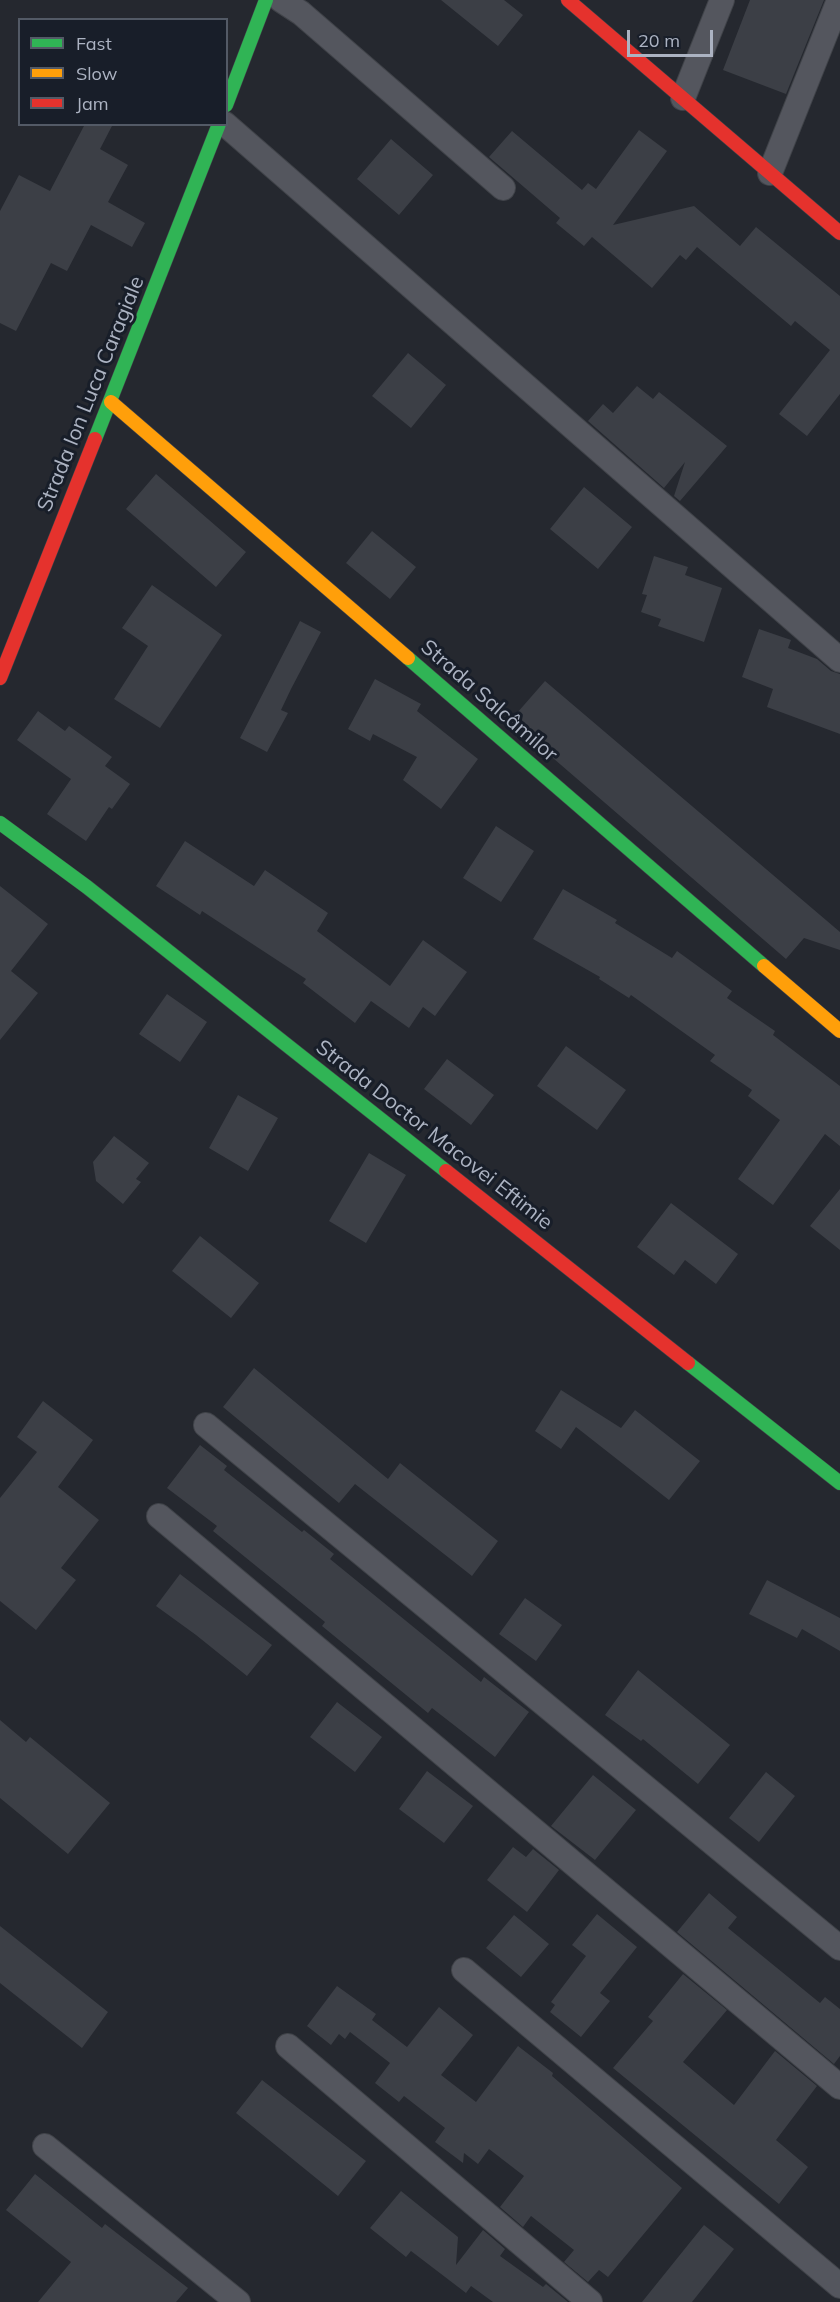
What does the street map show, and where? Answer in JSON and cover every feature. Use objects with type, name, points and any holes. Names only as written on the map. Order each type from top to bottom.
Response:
[{"type":"street","points":[[228,100],[266,0]]},
{"type":"street","points":[[281,0],[301,14],[503,188]]},
{"type":"street","points":[[568,0],[595,10],[683,98],[840,233]]},
{"type":"street","points":[[683,98],[722,0]]},
{"type":"street","points":[[770,173],[839,0]]},
{"type":"street","name":"Strada Ion Luca Caragiale","points":[[0,678],[218,126]]},
{"type":"street","points":[[227,126],[840,660]]},
{"type":"street","name":"Strada Salcâmilor","points":[[111,402],[840,1031]]},
{"type":"street","name":"Strada Doctor Macovei Eftimie","points":[[0,823],[87,887],[840,1483]]},
{"type":"street","points":[[206,1425],[840,1948]]},
{"type":"street","points":[[159,1516],[840,2087]]},
{"type":"street","points":[[464,1970],[840,2286]]},
{"type":"street","points":[[288,2046],[590,2302]]},
{"type":"street","points":[[45,2146],[237,2302]]},
{"type":"building","points":[[441,0],[504,0],[523,15],[498,46]]},
{"type":"building","points":[[750,0],[824,0],[786,94],[723,70]]},
{"type":"building","points":[[84,126],[112,126],[100,149],[128,165],[108,202],[145,223],[132,247],[91,225],[67,271],[51,263],[16,331],[0,323],[0,211],[19,175],[50,191]]},
{"type":"building","points":[[639,130],[667,151],[613,225],[694,206],[740,246],[756,227],[840,296],[840,394],[807,436],[779,414],[830,350],[795,321],[791,326],[697,247],[686,260],[680,255],[652,288],[592,237],[584,246],[556,223],[560,218],[489,157],[512,131],[582,190],[588,183],[596,189]]},
{"type":"building","points":[[391,139],[433,175],[399,215],[357,179]]},
{"type":"building","points":[[408,353],[446,385],[411,428],[372,396]]},
{"type":"building","points":[[637,386],[653,399],[659,392],[727,446],[680,501],[674,496],[685,462],[664,488],[588,421],[603,404],[613,413]]},
{"type":"building","points":[[156,474],[246,552],[216,587],[126,509]]},
{"type":"building","points":[[584,487],[632,527],[598,569],[550,529]]},
{"type":"building","points":[[372,531],[416,567],[390,599],[346,563]]},
{"type":"building","points":[[654,556],[688,567],[685,575],[722,588],[704,642],[658,626],[661,619],[641,612],[647,595],[642,594]]},
{"type":"building","points":[[152,585],[222,635],[160,728],[114,699],[148,646],[122,628]]},
{"type":"building","points":[[300,621],[321,632],[281,710],[288,713],[267,752],[240,738]]},
{"type":"building","points":[[759,629],[791,640],[788,648],[817,659],[831,671],[840,674],[840,734],[767,707],[773,689],[742,677]]},
{"type":"building","points":[[375,679],[421,704],[417,711],[478,759],[441,809],[403,780],[417,757],[373,734],[370,741],[348,729]]},
{"type":"building","points":[[545,681],[840,932],[840,950],[804,938],[786,959],[510,721]]},
{"type":"building","points":[[38,711],[65,731],[69,726],[112,757],[105,766],[130,784],[112,809],[109,807],[86,841],[47,814],[71,779],[17,740]]},
{"type":"building","points":[[496,826],[534,851],[501,902],[463,878]]},
{"type":"building","points":[[185,841],[254,886],[265,870],[328,913],[317,931],[390,986],[423,940],[467,972],[435,1016],[423,1007],[409,1028],[371,1001],[355,1023],[303,983],[306,979],[202,911],[200,915],[156,886]]},
{"type":"building","points":[[0,886],[48,924],[11,971],[38,993],[0,1040]]},
{"type":"building","points":[[563,889],[617,920],[615,923],[672,958],[677,951],[732,991],[727,998],[775,1031],[773,1035],[840,1086],[840,1146],[825,1134],[773,1205],[738,1179],[780,1120],[748,1096],[752,1090],[710,1061],[715,1055],[631,995],[629,998],[599,979],[600,977],[533,939]]},
{"type":"building","points":[[167,994],[207,1022],[180,1062],[139,1034]]},
{"type":"building","points":[[566,1046],[626,1090],[597,1130],[537,1086]]},
{"type":"building","points":[[447,1059],[494,1095],[471,1125],[424,1089]]},
{"type":"building","points":[[238,1095],[278,1118],[248,1171],[209,1148]]},
{"type":"building","points":[[114,1136],[149,1163],[136,1179],[141,1182],[123,1204],[96,1181],[93,1162]]},
{"type":"building","points":[[369,1153],[406,1175],[366,1243],[329,1221]]},
{"type":"building","points":[[840,1189],[840,1250],[810,1226]]},
{"type":"building","points":[[671,1203],[738,1254],[716,1284],[685,1260],[674,1275],[637,1247]]},
{"type":"building","points":[[200,1236],[259,1283],[231,1318],[172,1271]]},
{"type":"building","points":[[254,1368],[388,1479],[400,1463],[498,1541],[472,1576],[355,1484],[339,1503],[223,1407]]},
{"type":"building","points":[[561,1390],[621,1428],[635,1410],[700,1461],[669,1500],[576,1427],[561,1449],[535,1431]]},
{"type":"building","points":[[43,1401],[93,1440],[58,1487],[99,1520],[61,1568],[76,1580],[36,1630],[0,1601],[0,1498],[37,1452],[17,1437]]},
{"type":"building","points":[[200,1445],[227,1466],[224,1470],[302,1532],[304,1530],[334,1554],[330,1559],[481,1682],[484,1677],[529,1712],[495,1757],[432,1708],[428,1713],[322,1626],[325,1622],[213,1531],[217,1526],[167,1488]]},
{"type":"building","points":[[180,1574],[272,1645],[247,1676],[156,1606]]},
{"type":"building","points":[[767,1580],[840,1618],[840,1651],[802,1629],[797,1638],[749,1614]]},
{"type":"building","points":[[525,1598],[562,1625],[536,1661],[499,1634]]},
{"type":"building","points":[[638,1670],[730,1745],[698,1784],[643,1739],[641,1741],[605,1715]]},
{"type":"building","points":[[337,1702],[382,1737],[355,1772],[310,1737]]},
{"type":"building","points":[[0,1720],[26,1742],[30,1737],[110,1803],[68,1854],[0,1798]]},
{"type":"building","points":[[427,1771],[473,1806],[444,1843],[399,1809]]},
{"type":"building","points":[[766,1772],[795,1796],[759,1842],[729,1818]]},
{"type":"building","points":[[593,1775],[636,1810],[595,1860],[551,1826]]},
{"type":"building","points":[[513,1847],[526,1857],[533,1849],[559,1870],[527,1912],[487,1880]]},
{"type":"building","points":[[709,1893],[737,1917],[728,1928],[820,2003],[825,1997],[840,2009],[840,2056],[834,2064],[677,1932]]},
{"type":"building","points":[[597,1914],[637,1947],[600,1993],[610,2001],[581,2037],[550,2012],[555,2005],[551,2002],[586,1956],[572,1945]]},
{"type":"building","points":[[514,1915],[549,1944],[521,1977],[486,1948]]},
{"type":"building","points":[[0,1926],[108,2012],[82,2048],[0,1983]]},
{"type":"building","points":[[683,1974],[727,2010],[683,2062],[734,2105],[775,2051],[817,2086],[776,2140],[808,2167],[779,2204],[613,2068],[653,2021],[648,2017]]},
{"type":"building","points":[[337,1986],[376,2014],[372,2020],[407,2047],[439,2007],[473,2035],[441,2075],[476,2102],[518,2046],[553,2073],[552,2076],[682,2188],[608,2277],[599,2270],[588,2282],[564,2262],[574,2250],[531,2216],[523,2227],[500,2207],[524,2176],[489,2149],[478,2164],[464,2153],[463,2163],[435,2142],[445,2128],[404,2096],[399,2102],[375,2083],[390,2063],[350,2032],[345,2039],[339,2034],[331,2045],[307,2026]]},
{"type":"building","points":[[262,2080],[366,2161],[338,2196],[236,2113]]},
{"type":"building","points":[[35,2174],[102,2228],[105,2224],[188,2288],[176,2302],[38,2302],[71,2262],[6,2210]]},
{"type":"building","points":[[401,2191],[458,2237],[456,2265],[483,2230],[505,2249],[500,2256],[543,2287],[546,2284],[568,2302],[493,2302],[471,2286],[466,2293],[411,2251],[406,2257],[370,2228]]},
{"type":"building","points":[[704,2225],[734,2249],[692,2302],[642,2302]]},
{"type":"traffic: fast","points":[[228,100],[266,0]]},
{"type":"traffic: fast","points":[[95,439],[218,126]]},
{"type":"traffic: fast","points":[[408,658],[764,966]]},
{"type":"traffic: fast","points":[[0,823],[87,887],[446,1171]]},
{"type":"traffic: fast","points":[[688,1363],[840,1483]]},
{"type":"traffic: slow","points":[[111,402],[408,658]]},
{"type":"traffic: slow","points":[[764,966],[840,1031]]},
{"type":"traffic: jam","points":[[568,0],[840,233]]},
{"type":"traffic: jam","points":[[0,678],[95,439]]},
{"type":"traffic: jam","points":[[446,1171],[688,1363]]}]
